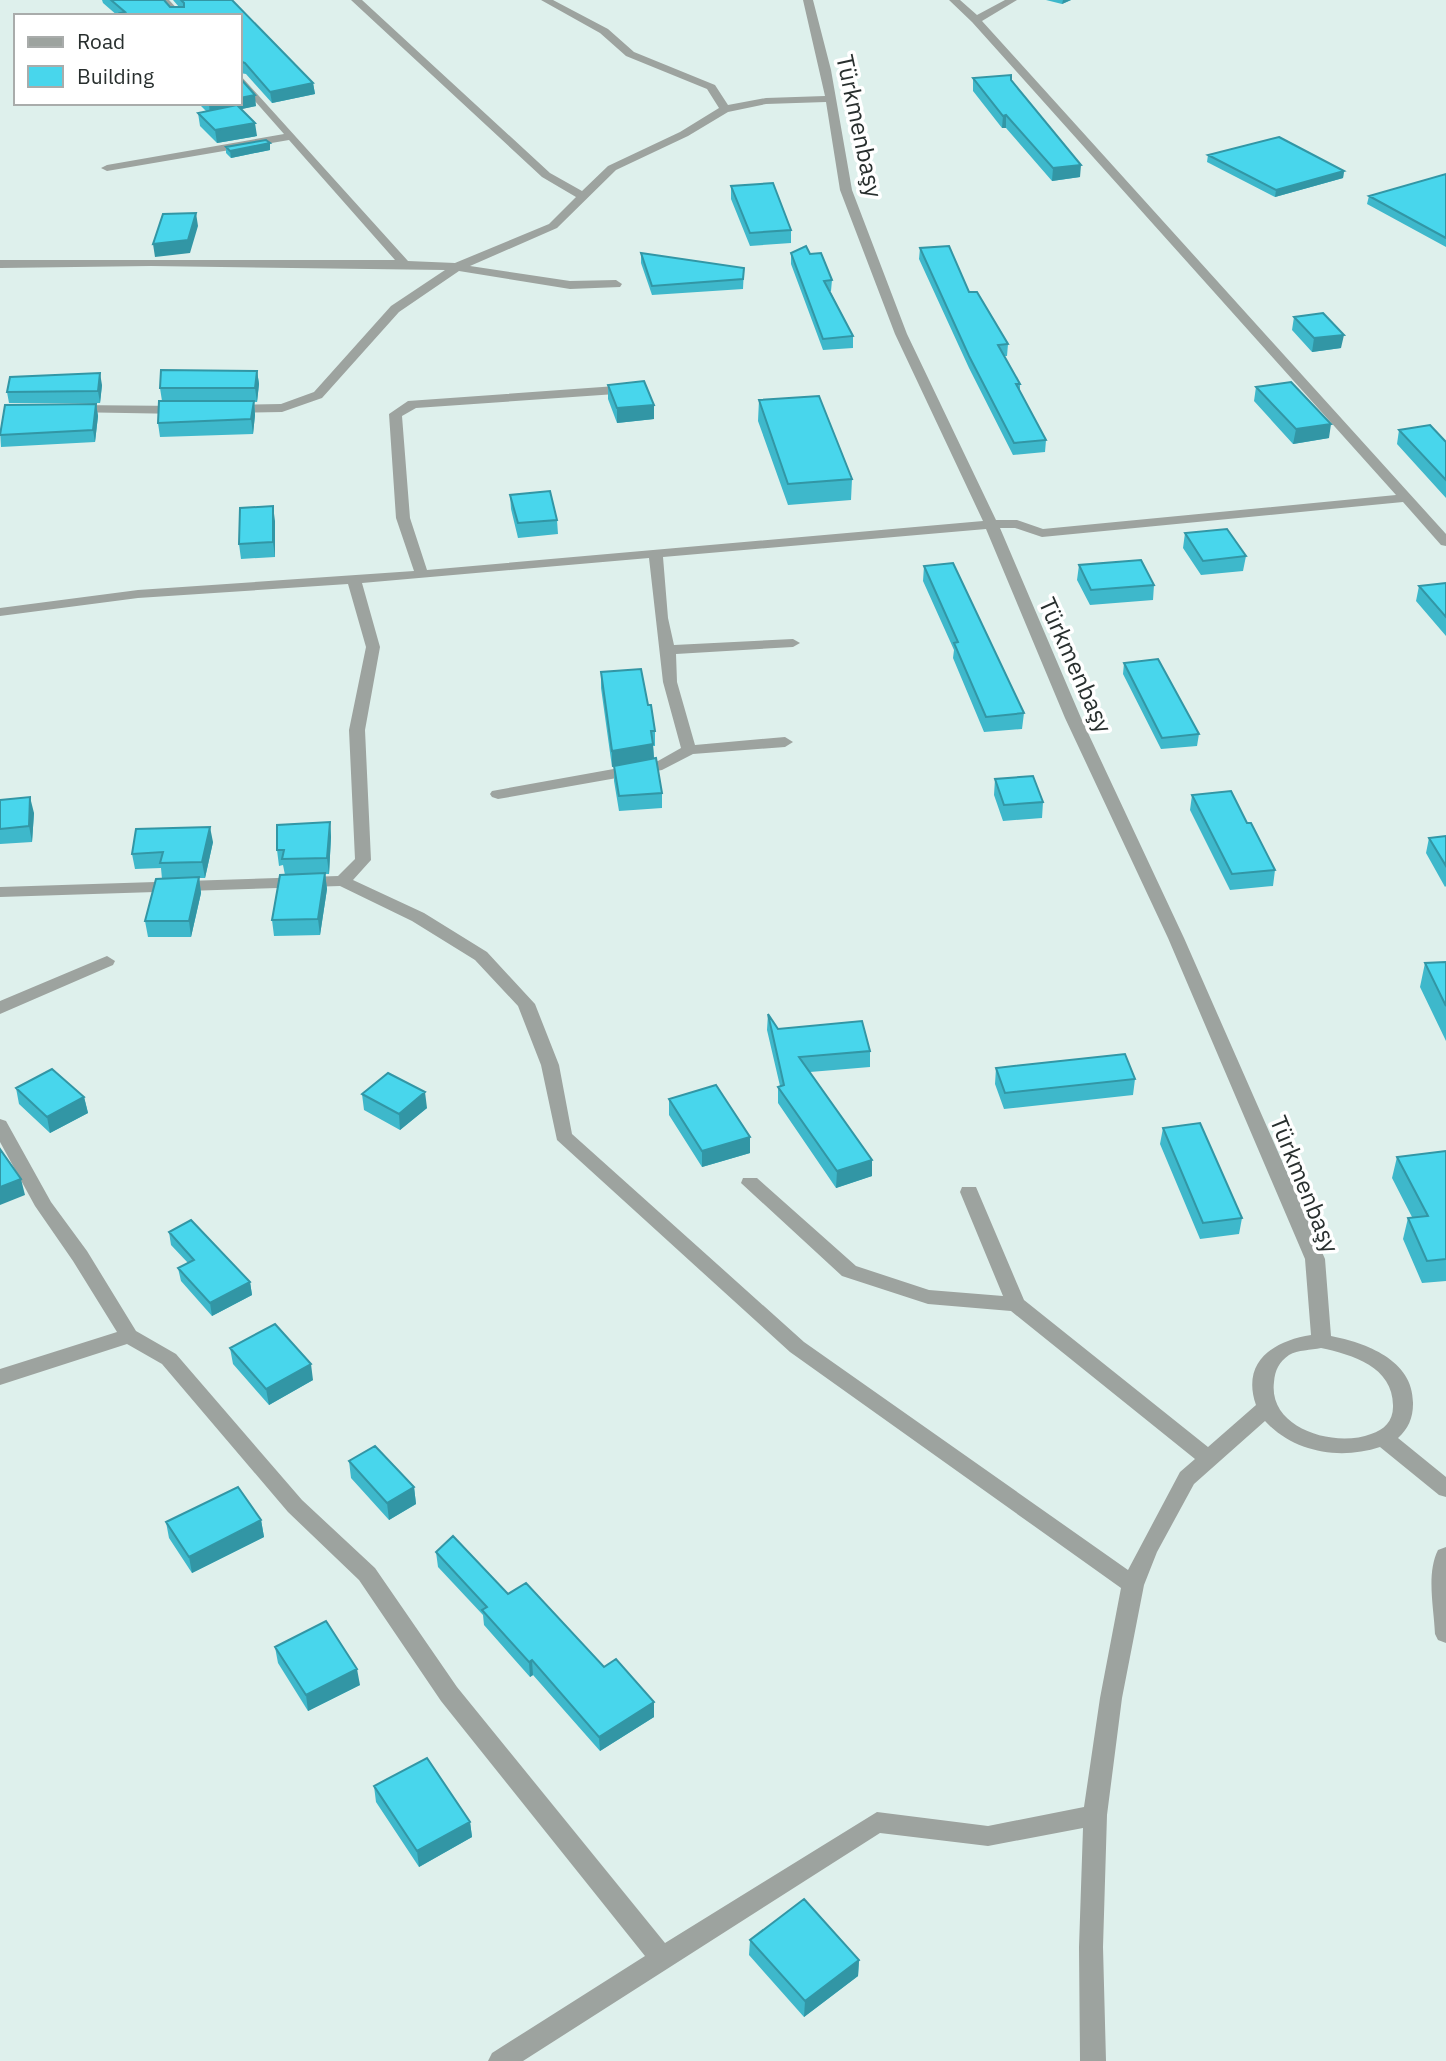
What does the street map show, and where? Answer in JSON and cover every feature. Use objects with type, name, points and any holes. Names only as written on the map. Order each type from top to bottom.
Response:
[{"type":"street","points":[[163,0],[177,14]]},
{"type":"street","points":[[356,0],[546,175],[584,197]]},
{"type":"street","points":[[546,0],[604,30],[630,54],[711,87],[725,109]]},
{"type":"street","name":"Türkmenbaşy","points":[[808,0],[830,99],[846,190],[901,334],[991,524],[1073,718],[1176,938],[1315,1259],[1321,1341]]},
{"type":"street","points":[[954,0],[976,20],[1446,542]]},
{"type":"street","points":[[976,20],[1012,0]]},
{"type":"street","points":[[242,80],[405,264]]},
{"type":"street","points":[[217,410],[282,408],[318,395],[395,309],[457,267],[553,226],[612,168],[684,134],[725,109],[765,101],[830,99]]},
{"type":"street","points":[[107,168],[291,136]]},
{"type":"street","points":[[0,264],[405,264],[457,267],[570,285],[616,284]]},
{"type":"street","points":[[422,575],[403,518],[395,414],[413,404],[635,389]]},
{"type":"street","points":[[61,409],[191,410]]},
{"type":"street","points":[[0,612],[138,594],[422,575],[991,524],[1017,524],[1042,533],[1405,498]]},
{"type":"street","points":[[656,553],[670,682],[689,750]]},
{"type":"street","points":[[343,881],[363,860],[358,730],[373,647],[354,580]]},
{"type":"street","points":[[668,650],[793,643]]},
{"type":"street","points":[[498,794],[662,765],[689,750],[785,742]]},
{"type":"street","points":[[0,892],[343,881],[418,916],[481,956],[526,1004],[550,1065],[563,1136],[797,1347],[1133,1584]]},
{"type":"street","points":[[0,1008],[107,961]]},
{"type":"street","points":[[0,1125],[44,1206],[80,1255],[129,1336],[169,1359],[295,1506],[366,1574],[449,1694],[662,1958]]},
{"type":"street","points":[[750,1183],[849,1271],[928,1297],[1016,1304]]},
{"type":"street","points":[[970,1192],[1016,1304],[1209,1459]]},
{"type":"street","points":[[0,1377],[129,1336]]},
{"type":"street","points":[[1321,1341],[1354,1347],[1380,1361],[1396,1377],[1405,1399],[1401,1422],[1383,1438],[1367,1446],[1340,1449],[1315,1444],[1285,1429],[1266,1408],[1261,1385],[1268,1363],[1289,1347],[1321,1341]]},
{"type":"street","points":[[1093,2061],[1091,1947],[1095,1815],[1111,1698],[1133,1584],[1147,1551],[1188,1478],[1266,1408]]},
{"type":"street","points":[[1383,1438],[1446,1489]]},
{"type":"street","points":[[1446,1556],[1446,1633]]},
{"type":"street","points":[[501,2061],[877,1822],[988,1836],[1095,1815]]},
{"type":"building","points":[[111,0],[164,0],[170,7],[184,7],[181,0],[232,0],[313,83],[270,92],[242,62],[242,14],[120,13],[125,12]]},
{"type":"building","points":[[1011,75],[1011,80],[1081,165],[1053,168],[1006,115],[1003,116],[973,78]]},
{"type":"building","points":[[242,80],[255,95],[242,98]]},
{"type":"building","points":[[237,105],[255,123],[215,130],[198,113]]},
{"type":"building","points":[[1279,137],[1344,171],[1276,190],[1208,155]]},
{"type":"building","points":[[266,140],[270,143],[230,151],[226,147]]},
{"type":"building","points":[[1446,174],[1446,238],[1369,196]]},
{"type":"building","points":[[773,183],[791,230],[750,233],[731,186]]},
{"type":"building","points":[[196,213],[188,240],[153,244],[163,214]]},
{"type":"building","points":[[806,246],[810,254],[821,253],[832,280],[824,281],[853,336],[823,339],[791,253]]},
{"type":"building","points":[[949,246],[969,292],[977,292],[1008,344],[998,345],[1046,440],[1014,443],[969,356],[920,248]]},
{"type":"building","points":[[641,253],[744,268],[743,279],[652,286]]},
{"type":"building","points":[[1323,313],[1344,335],[1314,338],[1294,317]]},
{"type":"building","points":[[161,370],[257,371],[255,388],[160,388]]},
{"type":"building","points":[[100,373],[98,391],[7,392],[10,377]]},
{"type":"building","points":[[644,381],[654,405],[617,408],[608,385]]},
{"type":"building","points":[[1291,382],[1331,424],[1296,429],[1256,387]]},
{"type":"building","points":[[819,396],[852,479],[788,484],[759,400]]},
{"type":"building","points":[[159,401],[254,401],[251,419],[158,423]]},
{"type":"building","points":[[96,404],[93,430],[0,435],[5,405]]},
{"type":"building","points":[[1430,425],[1446,442],[1446,480],[1399,430]]},
{"type":"building","points":[[550,491],[557,520],[518,523],[510,495]]},
{"type":"building","points":[[273,506],[273,542],[239,544],[240,508]]},
{"type":"building","points":[[1227,529],[1246,556],[1203,561],[1185,533]]},
{"type":"building","points":[[1141,560],[1154,585],[1091,590],[1079,565]]},
{"type":"building","points":[[953,563],[1024,713],[986,717],[954,643],[958,642],[924,566]]},
{"type":"building","points":[[1446,583],[1446,617],[1419,586]]},
{"type":"building","points":[[1158,659],[1199,734],[1162,738],[1124,663]]},
{"type":"building","points":[[641,669],[648,705],[651,705],[655,731],[651,731],[653,744],[612,751],[601,672]]},
{"type":"building","points":[[656,758],[662,793],[619,796],[614,766]]},
{"type":"building","points":[[1033,776],[1043,802],[1004,805],[995,779]]},
{"type":"building","points":[[1231,791],[1275,870],[1232,874],[1192,795]]},
{"type":"building","points":[[30,797],[29,826],[0,829],[0,800]]},
{"type":"building","points":[[330,822],[327,858],[282,859],[284,850],[277,850],[277,825]]},
{"type":"building","points":[[210,827],[202,862],[160,863],[163,852],[132,854],[136,829]]},
{"type":"building","points":[[1446,836],[1446,866],[1429,838]]},
{"type":"building","points":[[325,873],[318,919],[272,920],[280,875]]},
{"type":"building","points":[[199,877],[189,921],[145,921],[156,879]]},
{"type":"building","points":[[1446,962],[1446,1006],[1425,963]]},
{"type":"building","points":[[768,1014],[778,1029],[862,1021],[870,1051],[799,1057],[872,1160],[837,1171],[778,1087],[784,1085]]},
{"type":"building","points":[[1125,1054],[1135,1079],[1005,1093],[996,1068]]},
{"type":"building","points":[[52,1069],[84,1097],[47,1117],[16,1088]]},
{"type":"building","points":[[388,1073],[425,1092],[399,1114],[362,1094]]},
{"type":"building","points":[[716,1085],[750,1137],[702,1151],[669,1099]]},
{"type":"building","points":[[1200,1123],[1242,1218],[1203,1223],[1163,1128]]},
{"type":"building","points":[[0,1149],[21,1179],[0,1187]]},
{"type":"building","points":[[1446,1151],[1446,1259],[1427,1261],[1408,1218],[1428,1216],[1397,1157]]},
{"type":"building","points":[[191,1220],[250,1282],[210,1303],[178,1268],[194,1260],[169,1232]]},
{"type":"building","points":[[275,1324],[311,1364],[266,1389],[230,1348]]},
{"type":"building","points":[[375,1446],[414,1487],[387,1503],[349,1461]]},
{"type":"building","points":[[238,1487],[261,1520],[189,1557],[166,1522]]},
{"type":"building","points":[[453,1536],[508,1594],[526,1583],[604,1667],[616,1659],[654,1702],[599,1737],[532,1660],[529,1662],[482,1610],[487,1607],[436,1552]]},
{"type":"building","points":[[326,1621],[357,1669],[306,1695],[275,1647]]},
{"type":"building","points":[[427,1758],[470,1822],[417,1851],[374,1786]]},
{"type":"building","points":[[804,1899],[859,1960],[805,2001],[750,1940]]}]
